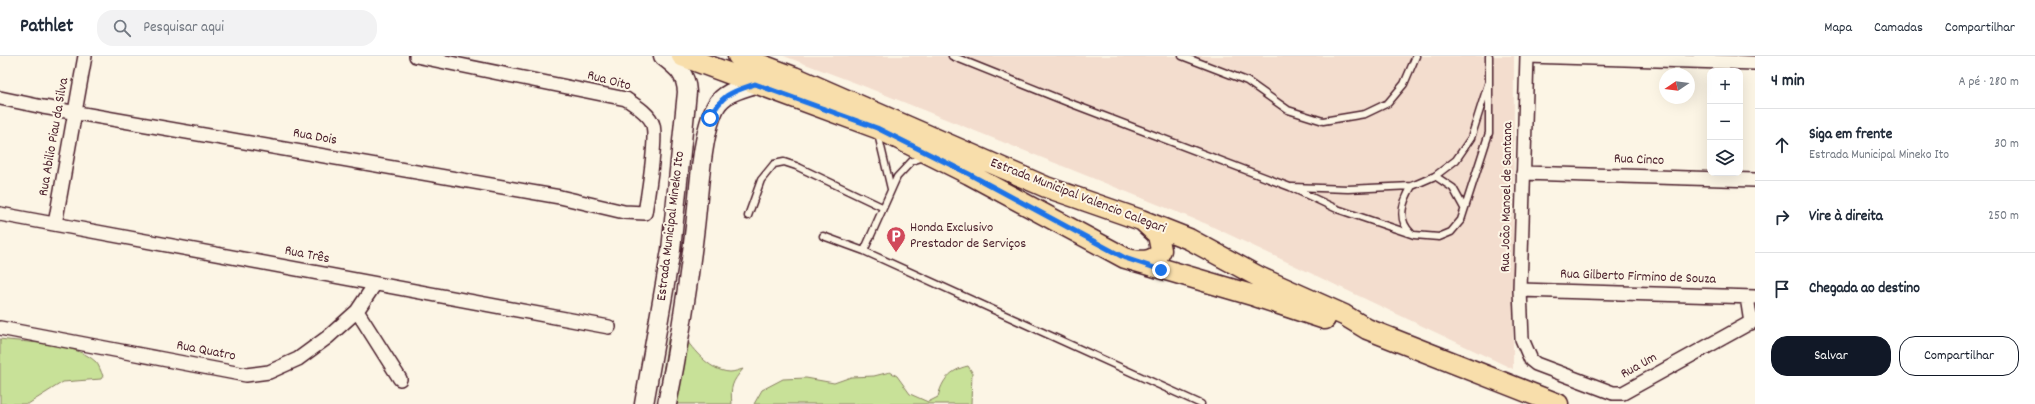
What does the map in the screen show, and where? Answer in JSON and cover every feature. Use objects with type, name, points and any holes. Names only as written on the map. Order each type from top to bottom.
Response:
[{"type":"main road","name":"Estrada Municipal Valencio Calegari","points":[[682,56],[877,128],[931,154],[1015,198],[1125,258],[1255,296],[1339,324],[1367,329]]},
{"type":"main road","name":"Estrada Municipal Valencio Calegari","points":[[738,56],[794,77],[1046,188],[1141,220],[1189,239],[1261,278],[1344,315],[1367,329],[1558,404]]},
{"type":"main road","points":[[1125,258],[1144,261],[1153,259],[1160,253],[1161,245],[1158,235],[1141,220]]},
{"type":"street","name":"Rua Abilio Piau da Silva","points":[[55,224],[85,56]]},
{"type":"street","name":"Rua Oito","points":[[416,56],[626,99],[642,110],[653,124],[653,139],[645,213],[624,212]]},
{"type":"street","name":"Estrada Municipal Mineko Ito","points":[[644,401],[671,250],[686,92],[686,82],[680,69],[663,56]]},
{"type":"street","points":[[1527,56],[1755,63]]},
{"type":"street","name":"Rua João Manoel de Santana","points":[[1522,340],[1520,290],[1522,172],[1527,56]]},
{"type":"street","name":"Estrada Municipal Mineko Ito","points":[[667,402],[688,289],[705,143],[710,118],[717,104],[725,95],[755,84]]},
{"type":"street","name":"Rua Dois","points":[[0,98],[560,197],[624,212]]},
{"type":"street","name":"Rua Cinco","points":[[1522,172],[1755,180]]},
{"type":"street","name":"Rua Três","points":[[0,214],[609,327]]},
{"type":"street","name":"Rua Quatro","points":[[0,328],[246,375],[269,372],[298,359],[328,337],[357,311],[375,284]]},
{"type":"street","name":"Rua Gilberto Firmino de Souza","points":[[1520,290],[1751,297]]},
{"type":"street","points":[[1751,297],[1753,321]]},
{"type":"street","points":[[357,311],[400,379]]},
{"type":"street","name":"Rua Um","points":[[1522,340],[1531,360],[1536,364],[1613,393],[1623,393],[1753,321]]},
{"type":"lane","points":[[952,56],[1075,105],[1290,187],[1337,209],[1414,235],[1439,238],[1451,232],[1461,220],[1489,133],[1489,56]]},
{"type":"lane","points":[[1182,56],[1247,81],[1288,110],[1323,121],[1365,114],[1388,103],[1404,84],[1416,56]]},
{"type":"lane","points":[[1290,187],[1348,189],[1412,186],[1435,176],[1456,160],[1471,138],[1490,76]]},
{"type":"lane","points":[[877,128],[891,189]]},
{"type":"lane","points":[[864,251],[882,207],[897,177],[912,161],[931,154]]},
{"type":"lane","points":[[748,216],[761,180],[774,164],[784,162],[796,166],[882,207]]},
{"type":"lane","points":[[1435,176],[1453,188],[1464,208]]},
{"type":"lane","points":[[1412,186],[1403,201],[1402,217],[1404,227],[1414,235]]},
{"type":"lane","points":[[823,236],[864,251],[1201,404]]},
{"type":"shaded area","points":[[784,56],[1514,56],[1513,369],[1209,225],[861,85]]},
{"type":"green space","points":[[675,330],[680,331],[689,344],[707,363],[722,371],[730,372],[743,369],[733,385],[731,393],[732,404],[658,404],[668,339]]},
{"type":"green space","points":[[0,339],[50,344],[76,351],[87,355],[96,362],[103,376],[101,379],[63,382],[28,404],[0,404]]},
{"type":"green space","points":[[968,366],[972,372],[971,404],[754,404],[762,390],[783,379],[806,378],[834,383],[851,377],[874,376],[890,372],[897,376],[910,394],[928,402],[938,397],[942,386],[952,373]]},
{"type":"place","name":"Honda Exclusivo Prestador de Serviços","points":[[896,253]]},
{"type":"route","points":[[710,118],[717,104],[725,95],[755,84],[877,128],[931,154],[1015,198],[1110,251],[1137,263],[1161,270]]}]
